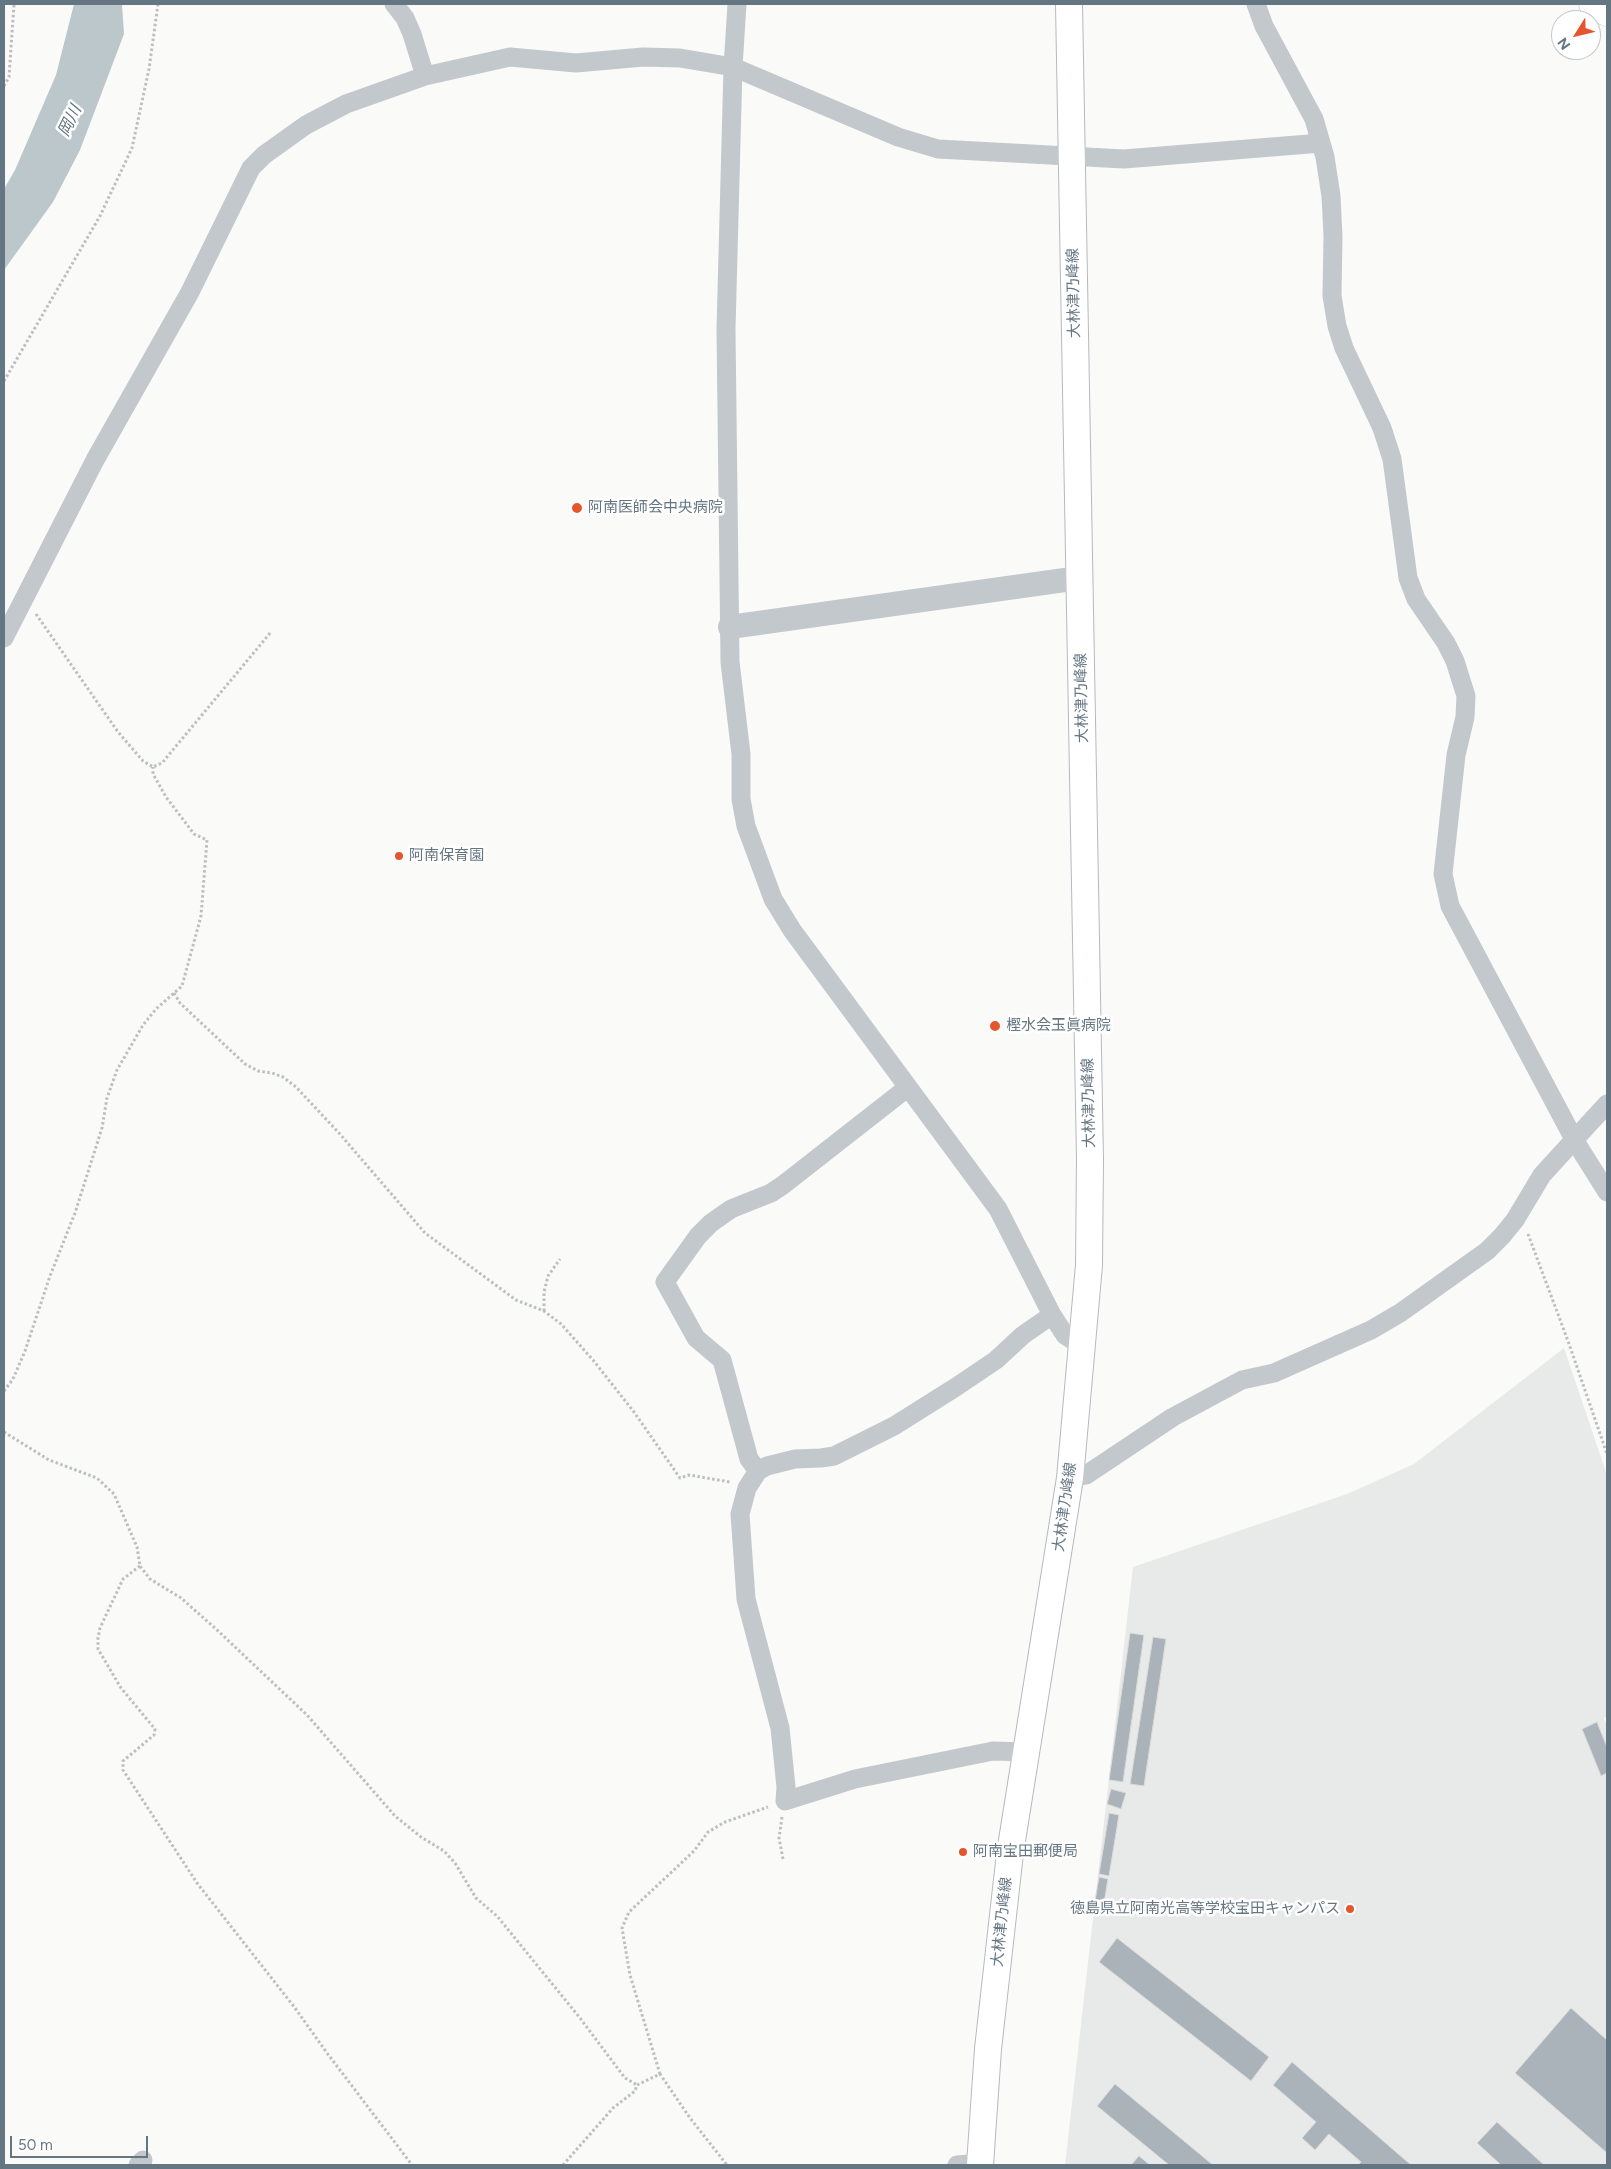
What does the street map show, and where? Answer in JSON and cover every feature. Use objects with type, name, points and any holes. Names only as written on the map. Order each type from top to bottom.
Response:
[{"type":"main road","name":"大林津乃峰線","points":[[973,2165],[1010,1853],[1070,1478],[1089,1265],[1090,1160],[1069,4]]},
{"type":"main road","points":[[1593,4],[1607,12]]},
{"type":"street","points":[[394,4],[405,18],[412,34],[425,76]]},
{"type":"street","points":[[738,4],[733,67],[726,329],[730,662],[741,754],[741,799],[746,826],[773,899],[792,930],[998,1209],[1052,1315],[1065,1335],[1083,1347]]},
{"type":"street","points":[[1256,4],[1264,26],[1314,119],[1321,143],[1331,196],[1333,236],[1332,296],[1337,326],[1344,348],[1382,428],[1392,459],[1408,578],[1416,599],[1451,652],[1466,696],[1465,717],[1456,755],[1443,874],[1450,906],[1575,1141],[1607,1192]]},
{"type":"street","points":[[4,638],[95,460],[190,292],[255,164],[306,125],[346,104],[425,76],[510,58],[576,63],[643,57],[680,58],[733,67],[898,137],[938,149],[1124,159],[1321,143]]},
{"type":"street","points":[[730,626],[1079,578]]},
{"type":"street","points":[[758,1472],[749,1459],[722,1360],[696,1338],[665,1282],[698,1236],[712,1223],[731,1209],[771,1193],[784,1184],[907,1088]]},
{"type":"street","points":[[1070,1478],[1086,1475],[1173,1417],[1242,1380],[1274,1374],[1372,1330],[1400,1313],[1487,1251],[1515,1220],[1542,1175],[1607,1104]]},
{"type":"street","points":[[1026,1752],[994,1751],[855,1779],[785,1801],[786,1787],[780,1728],[746,1599],[740,1514],[747,1488],[758,1472],[767,1466],[795,1459],[834,1456],[894,1426],[996,1360],[1023,1335],[1052,1315]]},
{"type":"path","points":[[4,86],[10,76],[14,4]]},
{"type":"path","points":[[4,381],[100,216],[132,148],[149,69],[158,4]]},
{"type":"path","points":[[22,602],[33,609],[118,732],[143,762],[152,767]]},
{"type":"path","points":[[152,767],[162,763],[271,632]]},
{"type":"path","points":[[4,1391],[13,1379],[25,1351],[50,1276],[75,1213],[102,1128],[107,1098],[117,1070],[143,1025],[156,1009],[182,986],[201,916],[207,840],[194,834],[177,812],[153,774],[152,767]]},
{"type":"path","points":[[174,993],[180,1003],[245,1064],[258,1071],[283,1077],[296,1087],[426,1233],[516,1300],[544,1311],[561,1324],[593,1360],[634,1412],[680,1478],[689,1475],[709,1477],[747,1488]]},
{"type":"path","points":[[1515,1220],[1527,1231],[1607,1454]]},
{"type":"path","points":[[544,1311],[544,1292],[548,1276],[560,1259]]},
{"type":"path","points":[[4,1432],[49,1460],[97,1478],[114,1494],[136,1547],[140,1566],[150,1579],[181,1598],[216,1629],[307,1715],[395,1816],[421,1837],[444,1851],[455,1863],[476,1898],[498,1916],[626,2078],[637,2085]]},
{"type":"path","points":[[140,1566],[123,1579],[100,1628],[98,1638],[98,1649],[121,1688],[155,1729],[154,1735],[123,1761],[123,1770],[197,1882],[295,2008],[326,2054],[412,2165]]},
{"type":"path","points":[[727,2165],[690,2118],[660,2074],[630,1975],[622,1928],[629,1912],[694,1851],[708,1832],[725,1822],[785,1801],[779,1838],[783,1859]]},
{"type":"path","points":[[563,2165],[613,2108],[635,2091],[637,2085],[660,2074]]},
{"type":"shaded area","name":"徳島県立阿南光高等学校宝田キャンパス","points":[[1564,1348],[1607,1475],[1607,1716],[1604,1718],[1607,1726],[1607,2165],[1065,2165],[1133,1567],[1347,1494],[1414,1464]]},
{"type":"water","name":"岡川","points":[[74,4],[122,4],[124,34],[80,150],[53,202],[4,270],[4,189],[15,170],[56,75]]},
{"type":"building","points":[[1130,1633],[1144,1635],[1123,1782],[1109,1780]]},
{"type":"building","points":[[1153,1637],[1166,1639],[1144,1786],[1130,1784]]},
{"type":"building","points":[[1597,1722],[1607,1747],[1607,1773],[1601,1776],[1582,1729]]},
{"type":"building","points":[[1111,1789],[1126,1793],[1121,1809],[1107,1804]]},
{"type":"building","points":[[1109,1813],[1119,1815],[1109,1876],[1099,1874]]},
{"type":"building","points":[[1099,1877],[1108,1879],[1104,1903],[1095,1901]]},
{"type":"building","points":[[1117,1938],[1269,2057],[1251,2081],[1099,1962]]},
{"type":"building","points":[[1571,2008],[1607,2040],[1607,2153],[1515,2073]]},
{"type":"building","points":[[1292,2062],[1411,2165],[1358,2165],[1361,2162],[1329,2134],[1315,2150],[1302,2138],[1316,2122],[1273,2085]]},
{"type":"building","points":[[1115,2084],[1213,2165],[1169,2165],[1097,2106]]},
{"type":"building","points":[[1497,2122],[1544,2165],[1501,2165],[1477,2143]]},
{"type":"building","points":[[1139,2156],[1150,2165],[1131,2165]]},
{"type":"place","name":"阿南医師会中央病院","points":[[577,508]]},
{"type":"place","name":"阿南保育園","points":[[399,856]]},
{"type":"place","name":"樫水会玉眞病院","points":[[995,1026]]},
{"type":"place","name":"阿南宝田郵便局","points":[[963,1852]]},
{"type":"place","name":"徳島県立阿南光高等学校宝田キャンパス","points":[[1350,1909]]}]
